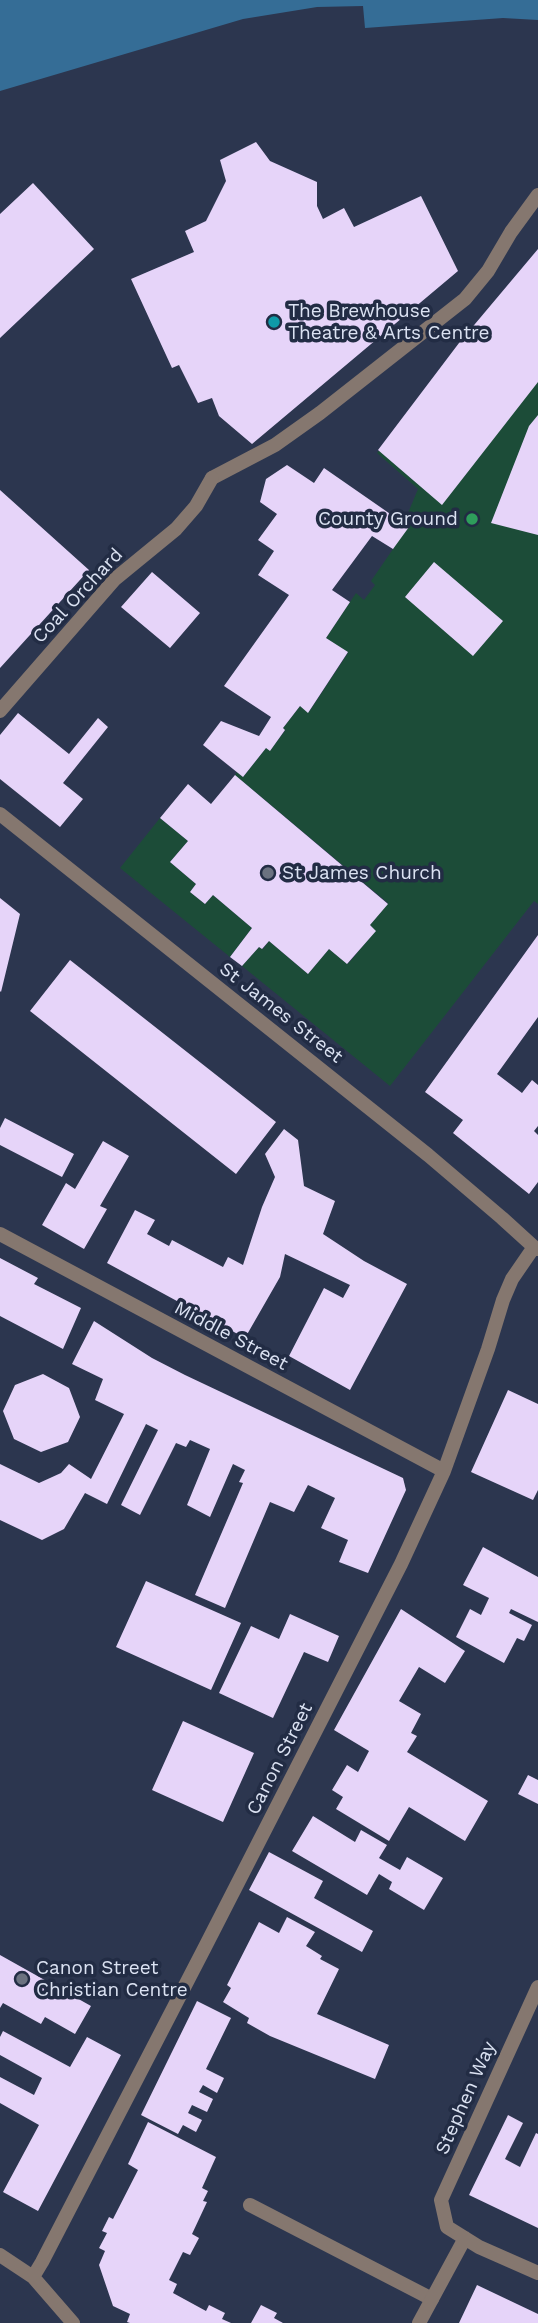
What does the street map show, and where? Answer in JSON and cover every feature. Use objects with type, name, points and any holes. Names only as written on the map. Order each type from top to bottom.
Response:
[{"type":"street","name":"Coal Orchard","points":[[0,711],[115,579],[176,529],[196,506],[212,478],[275,445],[362,382],[466,299],[488,271],[511,232],[538,195]]},
{"type":"street","name":"St James Street","points":[[0,814],[428,1155],[536,1248]]},
{"type":"street","name":"Middle Street","points":[[0,1234],[444,1471]]},
{"type":"street","name":"Canon Street","points":[[33,2277],[401,1564],[444,1471],[503,1300],[512,1279],[536,1248]]},
{"type":"street","name":"Stephen Way","points":[[465,2238],[447,2227],[441,2200],[538,1987]]},
{"type":"street","points":[[250,2205],[432,2299]]},
{"type":"street","points":[[419,2323],[465,2238],[538,2273]]},
{"type":"street","points":[[0,2255],[33,2277],[73,2323]]},
{"type":"green space","points":[[538,251],[538,904],[534,901],[390,1086],[242,966],[259,947],[263,949],[269,941],[308,974],[329,949],[348,964],[375,931],[370,925],[388,903],[235,775],[237,772],[243,777],[266,748],[270,750],[300,706],[309,712],[348,653],[326,638],[356,593],[364,600],[375,585],[371,581],[393,549],[418,489],[377,453]]},
{"type":"green space","points":[[160,818],[188,841],[170,862],[196,884],[190,892],[205,904],[213,895],[252,928],[230,957],[120,868]]},
{"type":"water","points":[[0,0],[538,0],[538,20],[503,18],[365,28],[363,6],[317,7],[243,19],[0,91]]},
{"type":"building","name":"The Brewhouse Theatre & Arts Centre","points":[[256,142],[270,161],[317,182],[317,206],[323,219],[344,208],[354,227],[421,196],[458,271],[252,444],[219,416],[212,398],[198,403],[179,365],[172,368],[131,279],[194,252],[185,231],[206,221],[226,181],[220,160]]},
{"type":"building","points":[[33,183],[94,249],[0,338],[0,214]]},
{"type":"building","points":[[538,249],[538,382],[442,505],[378,450],[459,343]]},
{"type":"building","points":[[538,415],[538,535],[491,523],[529,426]]},
{"type":"building","points":[[287,465],[314,483],[324,468],[409,527],[393,549],[372,536],[332,590],[350,602],[326,638],[348,652],[308,713],[300,706],[270,751],[266,748],[243,777],[203,745],[221,721],[259,736],[271,717],[224,686],[289,595],[258,575],[274,551],[258,540],[277,514],[260,502],[266,479]]},
{"type":"building","points":[[0,490],[89,570],[0,668]]},
{"type":"building","points":[[434,562],[503,621],[473,656],[405,597]]},
{"type":"building","points":[[152,572],[200,613],[170,648],[121,607]]},
{"type":"building","points":[[18,713],[69,754],[98,718],[108,727],[63,783],[83,799],[60,827],[0,779],[0,735]]},
{"type":"building","name":"St James Church","points":[[235,775],[388,904],[370,925],[376,931],[347,964],[329,949],[308,974],[269,941],[262,949],[259,947],[242,966],[230,957],[252,928],[213,895],[205,904],[190,892],[196,884],[170,862],[188,841],[160,818],[188,784],[211,804]]},
{"type":"building","points":[[0,898],[20,914],[1,992],[0,991]]},
{"type":"building","points":[[538,935],[538,1017],[497,1074],[522,1093],[532,1080],[538,1085],[538,1126],[534,1131],[538,1135],[538,1182],[529,1194],[453,1133],[463,1120],[425,1092]]},
{"type":"building","points":[[70,960],[276,1122],[236,1174],[30,1011]]},
{"type":"building","points":[[5,1118],[74,1154],[62,1177],[0,1145],[0,1128]]},
{"type":"building","points":[[284,1129],[298,1140],[304,1186],[335,1201],[323,1234],[364,1261],[407,1284],[350,1390],[289,1356],[324,1288],[343,1298],[350,1285],[285,1254],[280,1277],[245,1338],[107,1263],[135,1210],[155,1220],[147,1234],[169,1246],[172,1240],[223,1267],[228,1257],[243,1265],[275,1177],[265,1154]]},
{"type":"building","points":[[103,1141],[129,1156],[100,1206],[107,1209],[84,1249],[42,1225],[66,1183],[75,1189]]},
{"type":"building","points":[[0,1258],[38,1278],[34,1284],[81,1308],[63,1349],[0,1316]]},
{"type":"building","points":[[94,1321],[152,1358],[185,1375],[403,1478],[406,1490],[368,1573],[339,1562],[348,1540],[321,1528],[335,1498],[308,1485],[294,1512],[270,1502],[225,1608],[195,1595],[243,1483],[239,1482],[245,1470],[233,1464],[210,1517],[187,1505],[210,1449],[190,1440],[186,1447],[176,1443],[140,1515],[121,1505],[158,1430],[146,1424],[107,1504],[85,1493],[64,1529],[42,1540],[0,1520],[0,1464],[39,1483],[61,1473],[69,1464],[91,1479],[124,1414],[95,1400],[103,1379],[72,1364]]},
{"type":"building","points":[[43,1374],[69,1388],[80,1417],[68,1442],[41,1452],[14,1439],[3,1411],[15,1385]]},
{"type":"building","points":[[508,1390],[538,1404],[538,1490],[533,1500],[471,1472]]},
{"type":"building","points":[[483,1547],[538,1577],[538,1622],[511,1609],[509,1613],[532,1625],[524,1641],[517,1638],[504,1663],[456,1637],[470,1609],[481,1615],[489,1598],[463,1585]]},
{"type":"building","points":[[146,1581],[241,1623],[211,1690],[116,1647]]},
{"type":"building","points":[[401,1609],[465,1651],[445,1683],[419,1667],[399,1701],[421,1714],[411,1733],[417,1736],[407,1752],[488,1801],[465,1841],[409,1807],[389,1841],[336,1809],[343,1797],[332,1790],[347,1765],[358,1772],[369,1751],[334,1730]]},
{"type":"building","points":[[290,1614],[339,1636],[328,1662],[304,1652],[273,1718],[219,1693],[251,1626],[279,1639]]},
{"type":"building","points":[[183,1721],[254,1753],[223,1822],[152,1790]]},
{"type":"building","points":[[528,1775],[538,1780],[538,1804],[518,1794]]},
{"type":"building","points":[[313,1816],[355,1842],[361,1830],[387,1845],[379,1858],[400,1870],[407,1857],[443,1878],[424,1910],[389,1889],[392,1882],[379,1874],[367,1895],[292,1851]]},
{"type":"building","points":[[269,1852],[323,1881],[314,1898],[373,1931],[362,1952],[249,1890]]},
{"type":"building","points":[[287,1917],[315,1932],[306,1946],[322,1956],[320,1959],[339,1969],[317,2014],[389,2045],[375,2079],[270,2036],[247,2023],[249,2018],[223,2002],[231,1988],[227,1985],[259,1922],[279,1933]]},
{"type":"building","name":"Canon Street Christian Centre","points":[[0,1955],[91,2006],[75,2034],[45,2017],[41,2024],[3,2003],[0,2008]]},
{"type":"building","points":[[197,2001],[231,2018],[206,2069],[224,2078],[217,2093],[203,2085],[199,2092],[213,2099],[207,2112],[192,2105],[188,2113],[202,2120],[196,2132],[183,2125],[178,2134],[141,2115]]},
{"type":"building","points":[[3,2031],[70,2067],[87,2037],[121,2055],[38,2211],[3,2192],[39,2125],[0,2103],[0,2077],[34,2095],[42,2078],[0,2055],[0,2037]]},
{"type":"building","points":[[508,2115],[523,2123],[505,2159],[520,2167],[536,2133],[538,2134],[538,2228],[469,2195]]},
{"type":"building","points":[[148,2122],[216,2157],[202,2188],[208,2191],[203,2201],[207,2202],[192,2234],[199,2238],[190,2255],[183,2252],[169,2280],[177,2284],[173,2293],[206,2311],[209,2305],[225,2313],[222,2319],[231,2323],[130,2323],[127,2322],[130,2314],[113,2306],[99,2265],[105,2251],[99,2248],[107,2233],[102,2231],[109,2217],[113,2219],[138,2170],[128,2164]]},
{"type":"building","points":[[477,2285],[538,2314],[538,2323],[459,2323]]},
{"type":"building","points":[[261,2305],[277,2313],[274,2318],[283,2323],[251,2323]]},
{"type":"place","name":"The Brewhouse Theatre & Arts Centre","points":[[274,322]]},
{"type":"place","name":"County Ground","points":[[472,519]]},
{"type":"place","name":"St James Church","points":[[268,873]]},
{"type":"place","name":"Canon Street Christian Centre","points":[[22,1979]]}]
